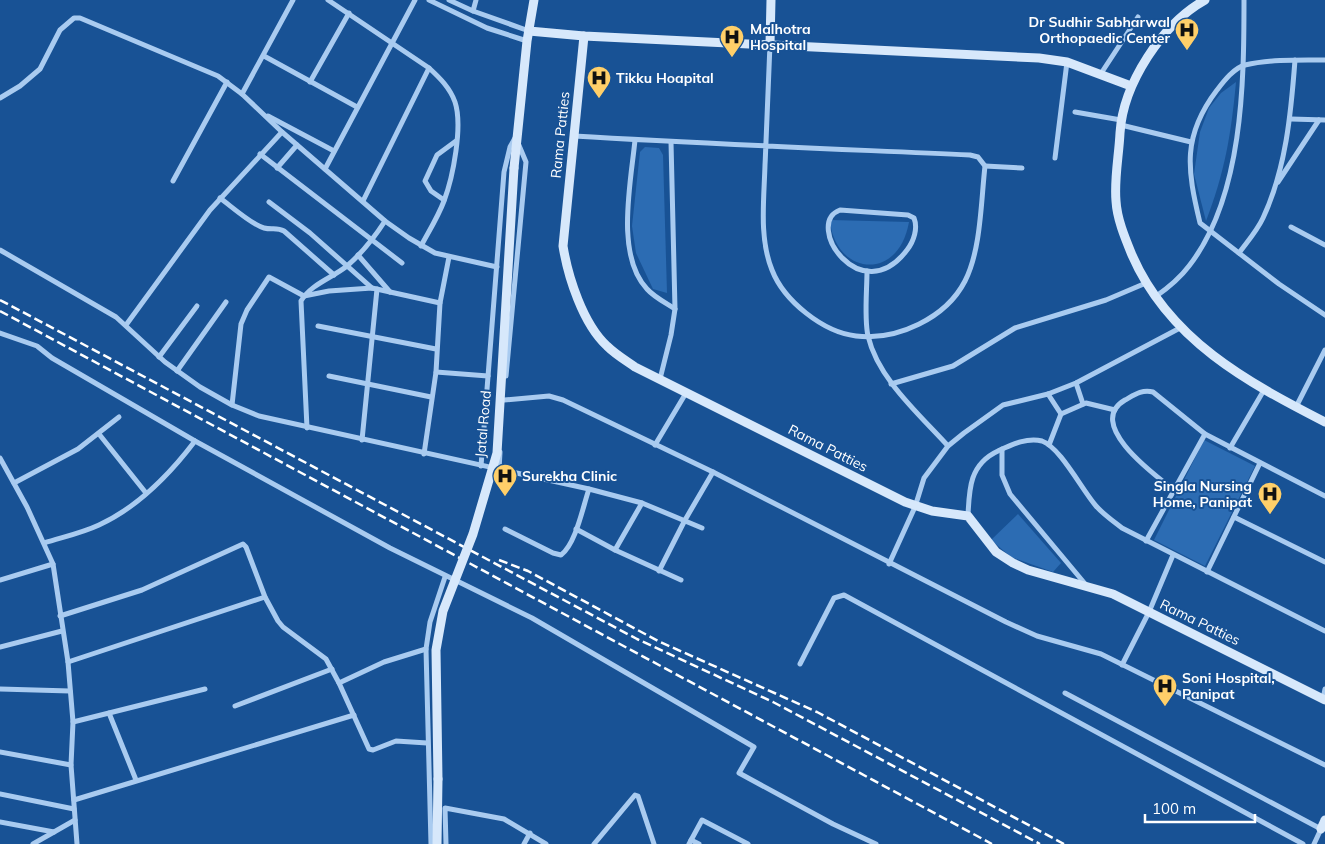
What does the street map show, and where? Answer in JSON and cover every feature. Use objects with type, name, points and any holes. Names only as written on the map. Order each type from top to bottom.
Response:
[{"type":"street","points":[[242,94],[293,0]]},
{"type":"street","points":[[328,0],[392,41],[429,68],[442,81],[455,103],[458,121],[456,141],[444,200],[421,246]]},
{"type":"street","points":[[325,169],[415,0]]},
{"type":"street","points":[[429,0],[487,28],[528,41]]},
{"type":"street","points":[[449,0],[473,12],[529,31],[584,36],[1039,58],[1067,62],[1131,86]]},
{"type":"street","points":[[473,12],[476,0]]},
{"type":"street","name":"Jatal Road","points":[[437,844],[436,650],[442,621],[473,534],[497,453],[516,138],[534,0]]},
{"type":"street","points":[[574,136],[671,142],[766,145],[970,155],[978,157],[985,166],[972,264],[965,282],[954,298],[929,319],[912,327],[868,336],[844,333],[810,314],[783,289],[773,272],[767,255],[764,232],[766,145],[772,0]]},
{"type":"street","points":[[1205,0],[1177,22],[1157,46],[1131,86],[1121,123],[1116,201],[1125,238],[1146,283],[1180,328],[1216,360],[1264,390],[1325,422]]},
{"type":"street","points":[[1155,297],[1190,266],[1209,230],[1224,192],[1233,157],[1240,115],[1244,65],[1244,0]]},
{"type":"street","points":[[310,82],[349,13]]},
{"type":"street","points":[[1100,75],[1138,17]]},
{"type":"street","points":[[0,98],[20,86],[40,69],[60,30],[74,18],[80,18],[210,71],[242,94],[282,132],[385,221],[421,246],[449,257],[497,267]]},
{"type":"street","name":"Rama Patties","points":[[584,36],[563,246],[571,279],[593,327],[605,345],[635,367],[915,507],[968,516],[996,552],[1013,563],[1028,570],[1113,594],[1324,700]]},
{"type":"street","points":[[264,56],[357,107]]},
{"type":"street","points":[[1239,254],[1263,218],[1276,186],[1291,119],[1294,60]]},
{"type":"street","points":[[1325,60],[1294,60],[1244,65],[1225,79],[1199,116],[1192,142],[1189,164],[1193,195],[1200,223],[1239,254],[1325,315]]},
{"type":"street","points":[[1055,158],[1067,62]]},
{"type":"street","points":[[363,201],[429,68]]},
{"type":"street","points":[[173,180],[227,82]]},
{"type":"street","points":[[1075,112],[1192,142]]},
{"type":"street","points":[[262,113],[334,151]]},
{"type":"street","points":[[1291,119],[1322,120]]},
{"type":"street","points":[[1276,186],[1322,120]]},
{"type":"street","points":[[126,325],[175,255],[220,198],[282,132]]},
{"type":"street","points":[[481,466],[504,172],[510,147],[516,138]]},
{"type":"street","points":[[499,470],[526,162],[516,138]]},
{"type":"street","points":[[635,140],[628,226],[630,254],[640,280],[648,290],[675,309]]},
{"type":"street","points":[[444,200],[431,191],[425,181],[437,155],[456,141]]},
{"type":"street","points":[[660,379],[671,335],[675,309],[671,142]]},
{"type":"street","points":[[278,168],[297,145]]},
{"type":"street","points":[[260,154],[402,263]]},
{"type":"street","points":[[985,166],[1022,168]]},
{"type":"street","points":[[220,198],[260,226],[269,229],[276,227],[284,231],[334,275]]},
{"type":"street","points":[[269,202],[375,288]]},
{"type":"street","points":[[840,210],[908,215],[914,218],[916,224],[914,237],[899,260],[887,268],[867,271],[856,269],[841,258],[829,235],[828,224],[830,216],[840,210]]},
{"type":"street","points":[[307,428],[301,306],[304,296],[308,290],[347,266],[372,240],[385,221]]},
{"type":"street","points":[[1291,226],[1325,245]]},
{"type":"street","points":[[0,250],[126,325],[159,357],[177,371],[232,405],[259,416],[589,489],[642,503],[702,528]]},
{"type":"street","points":[[358,255],[390,292]]},
{"type":"street","points":[[424,454],[436,372],[440,303],[449,257]]},
{"type":"street","points":[[867,271],[868,336],[891,384],[948,446]]},
{"type":"street","points":[[232,405],[241,324],[247,310],[266,279],[272,277],[304,296],[329,291],[375,288],[440,303]]},
{"type":"street","points":[[891,384],[953,366],[1015,328],[1106,300],[1146,283]]},
{"type":"street","points":[[362,440],[375,288]]},
{"type":"street","points":[[177,371],[226,302]]},
{"type":"street","points":[[159,357],[198,306]]},
{"type":"street","points":[[318,326],[436,350]]},
{"type":"street","points":[[889,564],[915,507],[924,478],[948,446],[1003,405],[1048,394],[1076,383],[1180,328]]},
{"type":"street","points":[[0,333],[36,346],[52,358],[196,441],[446,577],[532,618],[754,747],[739,773],[833,824],[876,844]]},
{"type":"street","points":[[1296,407],[1325,350]]},
{"type":"street","points":[[436,372],[488,376]]},
{"type":"street","points":[[329,376],[432,397]]},
{"type":"street","points":[[1076,383],[1083,404]]},
{"type":"street","points":[[1174,490],[1139,461],[1118,437],[1113,417],[1115,410],[1121,402],[1146,390],[1153,392],[1205,434],[1325,496]]},
{"type":"street","points":[[1230,448],[1264,390]]},
{"type":"street","points":[[656,446],[686,393]]},
{"type":"street","points":[[1048,394],[1061,414]]},
{"type":"street","points":[[504,400],[557,397],[713,472],[889,564],[1023,630],[1101,654],[1325,765]]},
{"type":"street","points":[[1049,445],[1061,414],[1083,404],[1115,410]]},
{"type":"street","points":[[14,483],[67,456],[99,434],[119,417]]},
{"type":"street","points":[[99,434],[146,492]]},
{"type":"street","points":[[1146,541],[1205,434]]},
{"type":"street","points":[[968,516],[968,495],[975,469],[988,456],[1002,449],[1031,440],[1049,445],[1104,514],[1122,528],[1325,631]]},
{"type":"street","points":[[44,543],[100,524],[146,492],[176,466],[196,441]]},
{"type":"street","points":[[1002,449],[1002,475],[1010,494],[1086,585]]},
{"type":"street","points":[[0,458],[53,564],[68,662],[73,722],[72,765],[77,844]]},
{"type":"street","points":[[1207,572],[1260,463]]},
{"type":"street","points":[[660,571],[685,520],[713,472]]},
{"type":"street","points":[[505,529],[557,555],[567,550],[589,489]]},
{"type":"street","points":[[615,550],[642,503]]},
{"type":"street","points":[[1234,517],[1325,562]]},
{"type":"street","points":[[576,529],[615,550],[681,580]]},
{"type":"street","points":[[60,616],[142,590],[240,544],[246,547],[265,597],[283,627],[322,655],[332,669],[371,750],[396,741],[428,743]]},
{"type":"street","points":[[1122,665],[1149,612],[1173,555]]},
{"type":"street","points":[[0,580],[53,564]]},
{"type":"street","points":[[431,844],[426,649],[433,614],[446,577]]},
{"type":"street","points":[[800,664],[834,598],[844,595],[1303,844]]},
{"type":"street","points":[[68,662],[265,597]]},
{"type":"street","points":[[0,647],[62,631]]},
{"type":"street","points":[[339,683],[384,662],[426,649]]},
{"type":"street","points":[[235,706],[332,669]]},
{"type":"street","points":[[1324,700],[1325,688]]},
{"type":"street","points":[[0,689],[70,691]]},
{"type":"street","points":[[73,722],[205,689]]},
{"type":"street","points":[[1065,693],[1324,831]]},
{"type":"street","points":[[109,713],[136,780]]},
{"type":"street","points":[[74,800],[354,715]]},
{"type":"street","points":[[0,752],[72,765]]},
{"type":"street","points":[[0,794],[74,809]]},
{"type":"street","points":[[594,844],[635,795],[638,796],[654,844]]},
{"type":"street","points":[[446,844],[445,808],[496,816],[530,833],[546,844]]},
{"type":"street","points":[[33,844],[75,820]]},
{"type":"street","points":[[699,844],[690,842],[702,820],[748,844]]},
{"type":"street","points":[[1314,844],[1324,831],[1325,820]]},
{"type":"street","points":[[0,822],[54,832]]},
{"type":"street","points":[[524,844],[530,833]]},
{"type":"shaded area","points":[[1236,82],[1226,153],[1218,186],[1206,221],[1194,174],[1200,132],[1209,108],[1221,93]]},
{"type":"shaded area","points":[[645,147],[659,148],[663,155],[667,293],[653,289],[636,253],[632,226],[640,152]]},
{"type":"shaded area","points":[[830,220],[909,222],[903,242],[893,255],[880,263],[867,264],[854,261],[842,252],[834,238]]},
{"type":"shaded area","points":[[1204,440],[1255,466],[1205,566],[1154,540]]},
{"type":"shaded area","points":[[1018,514],[1061,563],[1053,572],[1011,557],[991,540]]},
{"type":"railway","points":[[0,300],[637,639],[773,702],[1040,844]]},
{"type":"railway","points":[[0,311],[992,844]]},
{"type":"railway","points":[[499,560],[528,571],[658,641],[817,712],[1064,844]]},
{"type":"place","name":"Dr Sudhir Sabharwal Orthopaedic Center","points":[[1187,51]]},
{"type":"place","name":"Malhotra Hospital","points":[[732,58]]},
{"type":"place","name":"Tikku Hoapital","points":[[599,99]]},
{"type":"place","name":"Surekha Clinic","points":[[505,497]]},
{"type":"place","name":"Singla Nursing Home, Panipat","points":[[1270,515]]},
{"type":"place","name":"Soni Hospital, Panipat","points":[[1165,707]]}]
